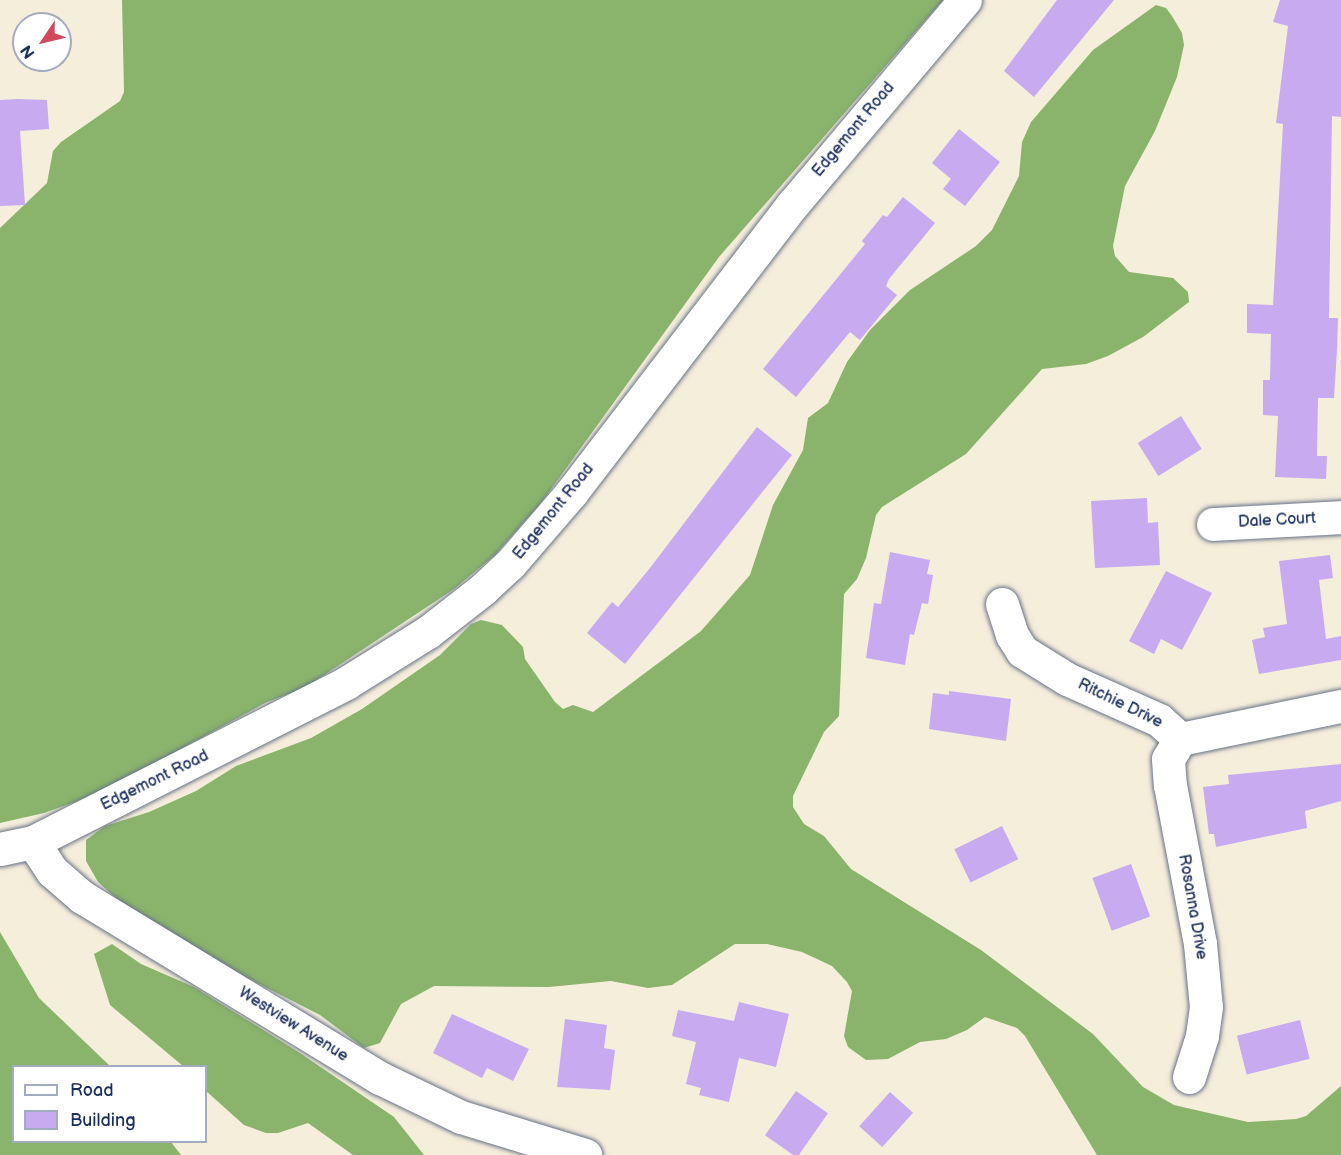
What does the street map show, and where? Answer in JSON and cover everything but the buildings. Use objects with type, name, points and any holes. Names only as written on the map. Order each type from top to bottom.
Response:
[{"type":"street","name":"Edgemont Road","points":[[0,849],[33,842],[346,683],[428,632],[483,589],[510,564],[571,493],[780,220],[965,0]]},
{"type":"street","name":"Dale Court","points":[[1213,524],[1341,517]]},
{"type":"street","name":"Ritchie Drive","points":[[1002,604],[1022,651],[1067,679],[1160,720],[1180,739],[1341,706]]},
{"type":"street","name":"Rosanna Drive","points":[[1180,739],[1168,759],[1200,944],[1206,1007],[1202,1036],[1190,1077]]},
{"type":"street","name":"Westview Avenue","points":[[33,842],[52,871],[82,897],[380,1078],[461,1117],[585,1155]]},
{"type":"green space","points":[[122,0],[943,0],[719,257],[541,503],[495,555],[454,589],[306,687],[265,703],[100,793],[44,813],[0,823],[0,228],[47,183],[53,151],[61,142],[120,101],[124,92]]},
{"type":"green space","points":[[1156,5],[1166,8],[1172,16],[1182,33],[1184,45],[1177,77],[1155,131],[1125,186],[1113,246],[1115,256],[1129,272],[1173,278],[1188,292],[1189,302],[1143,337],[1108,356],[1086,364],[1042,369],[966,454],[882,507],[876,515],[866,558],[857,579],[844,594],[839,716],[824,732],[793,796],[793,807],[804,824],[824,836],[851,869],[981,950],[1093,1034],[1143,1087],[1174,1105],[1248,1122],[1296,1119],[1306,1116],[1341,1086],[1341,1155],[1097,1155],[1025,1036],[1017,1028],[985,1017],[967,1030],[946,1039],[920,1042],[888,1059],[866,1060],[848,1047],[844,1036],[852,991],[847,982],[832,966],[802,952],[767,944],[735,944],[672,985],[648,988],[611,981],[549,987],[434,986],[401,1004],[380,1043],[364,1048],[320,1015],[245,977],[117,899],[98,882],[86,861],[86,840],[105,826],[149,812],[196,791],[236,766],[311,738],[362,709],[440,655],[471,624],[481,620],[502,625],[523,647],[525,659],[555,702],[563,709],[573,705],[593,712],[701,631],[750,575],[773,505],[803,450],[808,418],[828,403],[847,362],[870,330],[910,290],[976,246],[992,230],[1019,176],[1022,142],[1031,122],[1093,50]]},
{"type":"green space","points":[[0,932],[39,998],[109,1065],[12,1065],[12,1143],[172,1143],[181,1155],[0,1155]]},
{"type":"green space","points":[[112,944],[141,964],[194,987],[300,1053],[394,1117],[424,1155],[353,1155],[308,1123],[278,1133],[266,1133],[244,1125],[207,1092],[207,1065],[182,1065],[110,1005],[94,954]]}]
